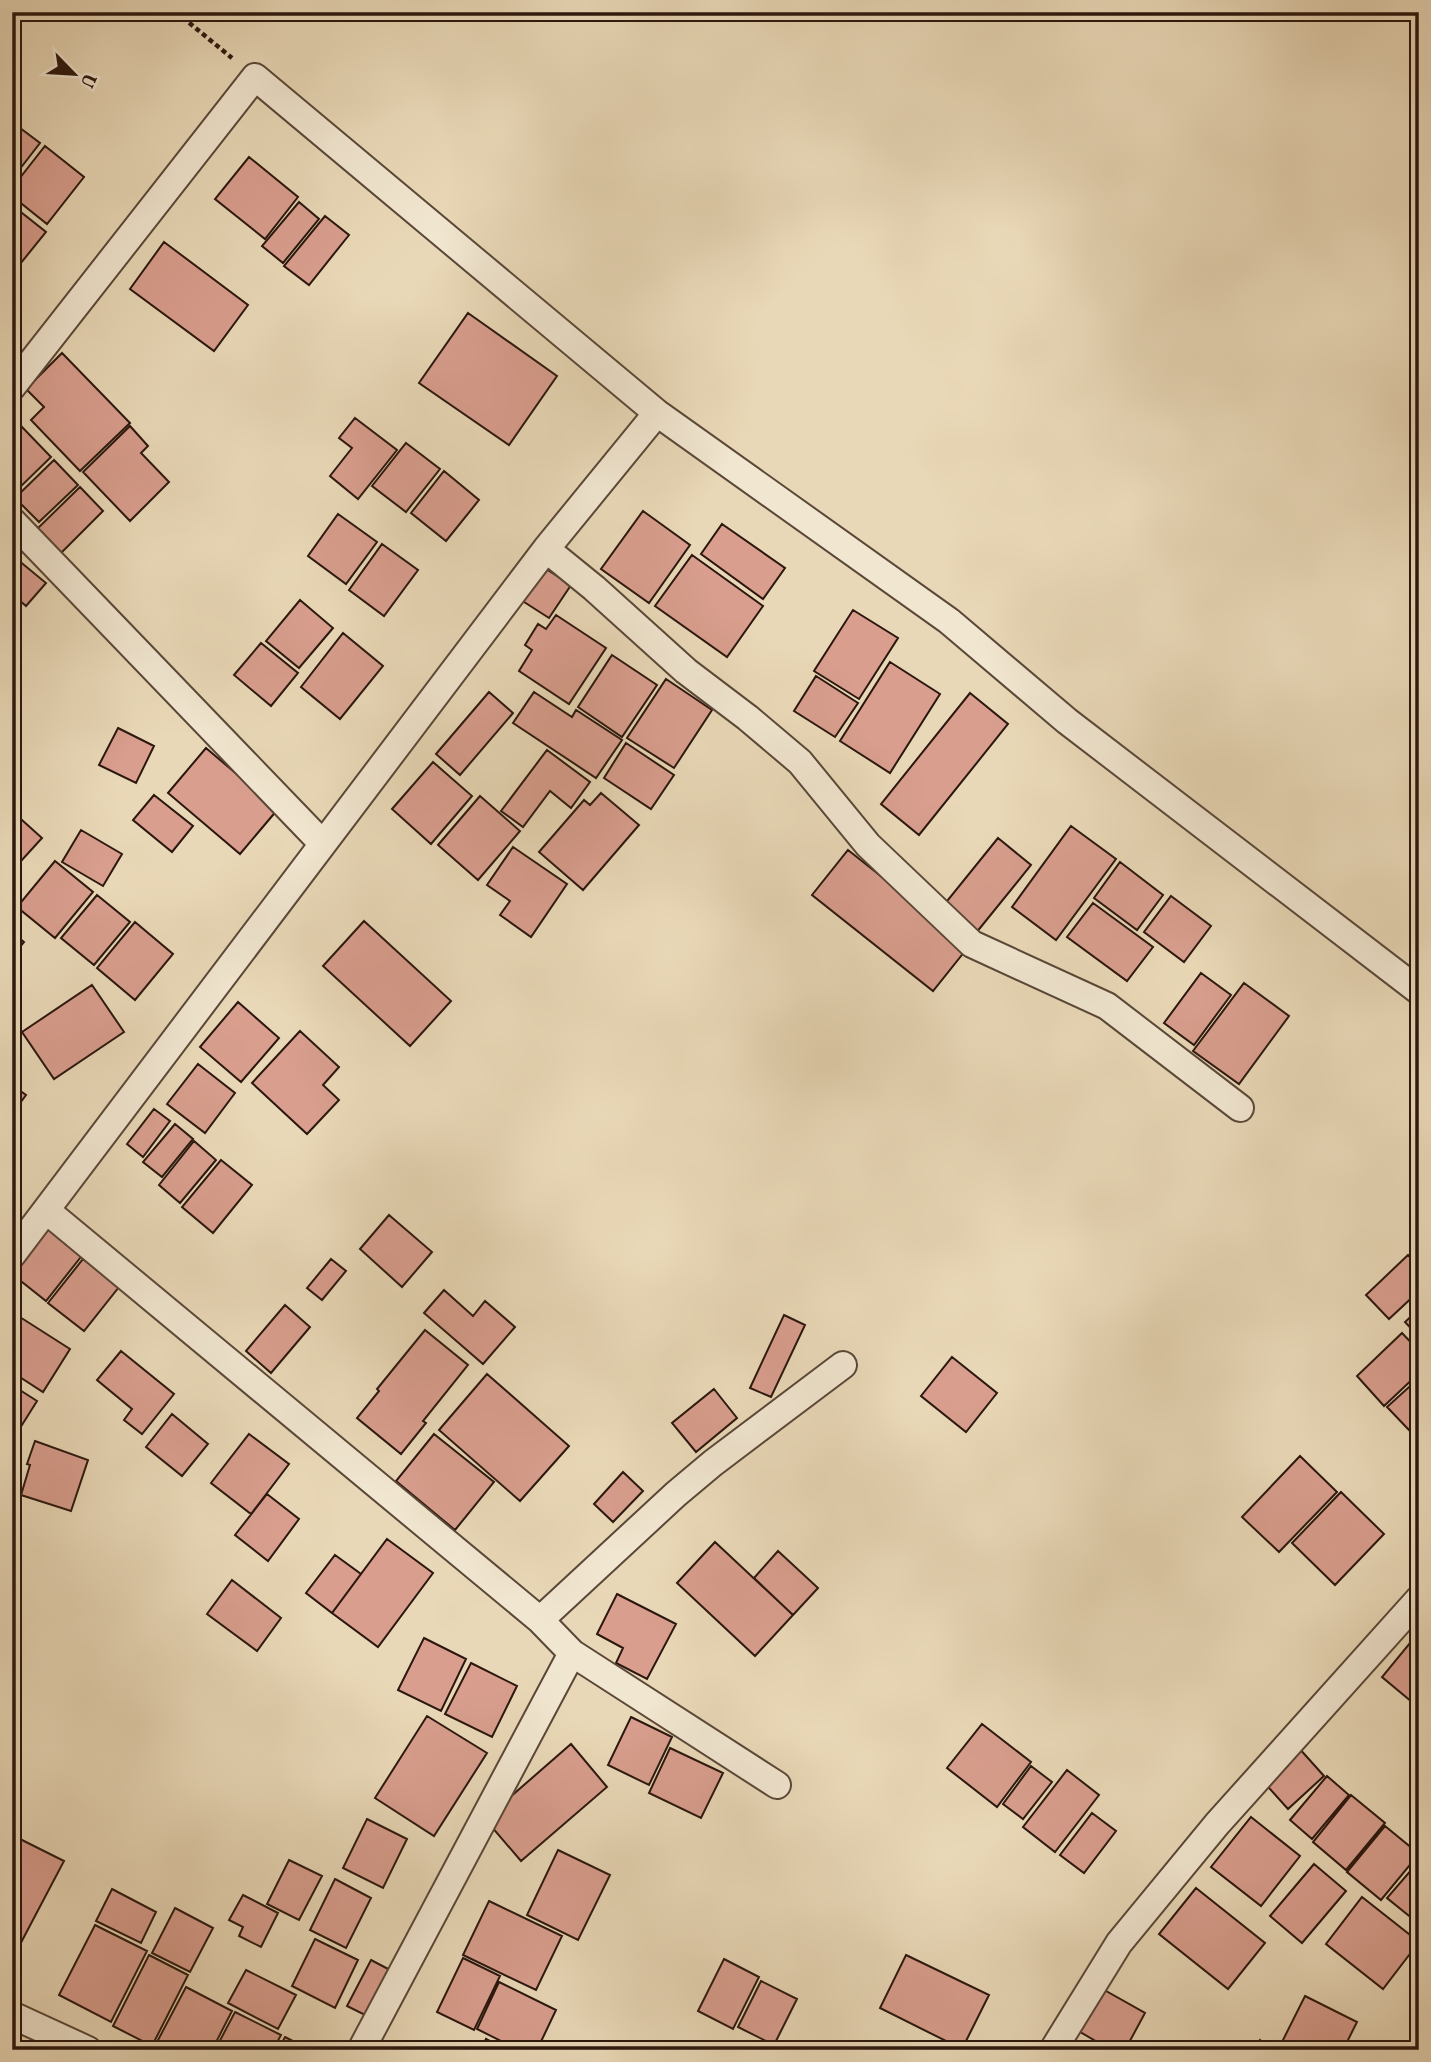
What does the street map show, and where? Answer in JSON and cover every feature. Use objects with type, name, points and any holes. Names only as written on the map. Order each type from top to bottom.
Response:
[{"type":"street","points":[[12,387],[255,77],[657,413],[949,621],[1068,721],[1419,991]]},
{"type":"street","points":[[12,1255],[546,549],[657,413]]},
{"type":"street","points":[[12,521],[322,843]]},
{"type":"street","points":[[546,549],[594,588],[685,671],[748,718],[800,762],[868,845],[972,944],[1107,1006],[1240,1108]]},
{"type":"street","points":[[47,1211],[540,1620],[572,1653],[777,1784]]},
{"type":"street","points":[[540,1620],[676,1494],[843,1366]]},
{"type":"street","points":[[1053,2050],[1119,1943],[1217,1824],[1419,1600]]},
{"type":"street","points":[[360,2050],[572,1653]]},
{"type":"street","points":[[12,2015],[88,2050]]},
{"type":"path","points":[[176,12],[255,77]]},
{"type":"building","points":[[12,122],[40,143],[12,179]]},
{"type":"building","points":[[45,146],[84,177],[47,224],[12,196],[12,188]]},
{"type":"building","points":[[249,157],[298,197],[265,239],[215,199]]},
{"type":"building","points":[[299,202],[319,219],[283,263],[262,246]]},
{"type":"building","points":[[12,205],[46,232],[12,274]]},
{"type":"building","points":[[325,216],[349,235],[309,285],[284,266]]},
{"type":"building","points":[[164,242],[248,305],[214,351],[130,289]]},
{"type":"building","points":[[468,313],[557,376],[509,445],[419,383]]},
{"type":"building","points":[[62,353],[130,423],[80,471],[31,420],[44,407],[26,389]]},
{"type":"building","points":[[355,418],[397,450],[358,499],[330,476],[352,448],[339,438]]},
{"type":"building","points":[[130,426],[148,446],[141,453],[169,482],[130,521],[83,472]]},
{"type":"building","points":[[22,427],[51,457],[12,495],[12,436]]},
{"type":"building","points":[[406,443],[440,469],[406,512],[372,486]]},
{"type":"building","points":[[54,460],[78,485],[39,522],[15,498]]},
{"type":"building","points":[[444,471],[479,500],[446,541],[411,513]]},
{"type":"building","points":[[80,487],[103,511],[58,556],[35,531]]},
{"type":"building","points":[[643,511],[690,545],[649,603],[601,569]]},
{"type":"building","points":[[338,514],[377,542],[346,584],[308,556]]},
{"type":"building","points":[[722,524],[785,568],[763,599],[701,554]]},
{"type":"building","points":[[382,544],[418,570],[384,616],[349,590]]},
{"type":"building","points":[[12,555],[46,583],[26,606],[12,594]]},
{"type":"building","points":[[692,555],[763,606],[727,657],[655,606]]},
{"type":"building","points":[[543,567],[571,585],[549,618],[521,600]]},
{"type":"building","points":[[300,600],[333,628],[299,668],[266,641]]},
{"type":"building","points":[[853,610],[898,638],[859,699],[814,671]]},
{"type":"building","points":[[556,615],[606,648],[569,704],[519,671],[532,650],[525,645],[538,624],[546,629]]},
{"type":"building","points":[[343,633],[383,666],[340,719],[301,687]]},
{"type":"building","points":[[261,643],[298,673],[271,706],[234,675]]},
{"type":"building","points":[[612,655],[657,685],[622,737],[578,707]]},
{"type":"building","points":[[890,662],[940,694],[890,773],[840,741]]},
{"type":"building","points":[[816,676],[858,703],[835,737],[794,711]]},
{"type":"building","points":[[666,679],[712,710],[674,768],[627,738]]},
{"type":"building","points":[[489,692],[513,713],[460,775],[436,754]]},
{"type":"building","points":[[534,692],[572,717],[576,710],[622,740],[596,778],[513,723]]},
{"type":"building","points":[[970,693],[1008,724],[919,835],[881,804]]},
{"type":"building","points":[[118,728],[154,746],[136,783],[99,765]]},
{"type":"building","points":[[626,743],[674,775],[651,809],[604,778]]},
{"type":"building","points":[[206,748],[278,809],[240,854],[168,793]]},
{"type":"building","points":[[547,750],[590,782],[571,808],[550,791],[523,827],[501,811]]},
{"type":"building","points":[[433,762],[472,796],[431,844],[392,809]]},
{"type":"building","points":[[601,793],[639,825],[583,890],[539,852],[584,800],[590,805]]},
{"type":"building","points":[[154,795],[193,826],[172,852],[133,820]]},
{"type":"building","points":[[480,796],[520,831],[478,880],[438,845]]},
{"type":"building","points":[[12,811],[42,838],[12,871]]},
{"type":"building","points":[[1071,826],[1116,859],[1056,940],[1012,907]]},
{"type":"building","points":[[81,830],[122,854],[103,886],[62,862]]},
{"type":"building","points":[[998,838],[1031,865],[976,933],[943,906]]},
{"type":"building","points":[[513,847],[567,884],[531,937],[500,915],[510,901],[487,885]]},
{"type":"building","points":[[848,850],[969,946],[933,991],[812,895]]},
{"type":"building","points":[[55,861],[93,892],[55,938],[17,907]]},
{"type":"building","points":[[1120,862],[1163,895],[1137,930],[1094,898]]},
{"type":"building","points":[[97,895],[130,922],[94,965],[61,938]]},
{"type":"building","points":[[1171,896],[1211,926],[1184,962],[1144,932]]},
{"type":"building","points":[[1093,903],[1153,947],[1127,981],[1067,937]]},
{"type":"building","points":[[364,921],[451,1001],[410,1046],[323,966]]},
{"type":"building","points":[[135,922],[173,954],[135,1000],[97,968]]},
{"type":"building","points":[[12,932],[24,942],[12,956]]},
{"type":"building","points":[[1201,973],[1231,995],[1194,1045],[1164,1023]]},
{"type":"building","points":[[1244,983],[1289,1016],[1239,1084],[1193,1051]]},
{"type":"building","points":[[92,985],[124,1032],[54,1079],[22,1032]]},
{"type":"building","points":[[238,1002],[279,1038],[241,1082],[200,1047]]},
{"type":"building","points":[[300,1031],[339,1067],[323,1085],[339,1100],[307,1134],[252,1083]]},
{"type":"building","points":[[198,1064],[235,1093],[205,1133],[167,1104]]},
{"type":"building","points":[[12,1085],[26,1095],[12,1114]]},
{"type":"building","points":[[154,1109],[170,1121],[143,1157],[127,1144]]},
{"type":"building","points":[[175,1124],[193,1139],[162,1177],[143,1162]]},
{"type":"building","points":[[194,1141],[216,1160],[180,1203],[159,1185]]},
{"type":"building","points":[[221,1160],[252,1185],[213,1233],[182,1207]]},
{"type":"building","points":[[389,1215],[432,1252],[402,1287],[360,1249]]},
{"type":"building","points":[[49,1225],[84,1253],[46,1301],[12,1272]]},
{"type":"building","points":[[1408,1255],[1419,1267],[1419,1291],[1389,1319],[1366,1295]]},
{"type":"building","points":[[83,1259],[119,1287],[84,1331],[48,1303]]},
{"type":"building","points":[[331,1259],[346,1271],[322,1300],[307,1288]]},
{"type":"building","points":[[444,1290],[473,1316],[485,1301],[515,1327],[483,1364],[424,1313]]},
{"type":"building","points":[[285,1305],[310,1327],[271,1373],[246,1351]]},
{"type":"building","points":[[1419,1309],[1419,1337],[1405,1322]]},
{"type":"building","points":[[12,1312],[70,1349],[43,1392],[12,1372]]},
{"type":"building","points":[[784,1315],[805,1325],[771,1397],[750,1388]]},
{"type":"building","points":[[425,1330],[468,1365],[423,1421],[426,1423],[401,1454],[357,1418]]},
{"type":"building","points":[[1402,1333],[1419,1351],[1419,1373],[1384,1406],[1357,1376]]},
{"type":"building","points":[[121,1351],[174,1394],[142,1434],[124,1420],[132,1409],[97,1380]]},
{"type":"building","points":[[952,1357],[997,1393],[966,1432],[921,1396]]},
{"type":"building","points":[[487,1374],[569,1446],[520,1501],[439,1430]]},
{"type":"building","points":[[1419,1378],[1419,1420],[1409,1430],[1387,1407]]},
{"type":"building","points":[[12,1385],[37,1401],[22,1425],[12,1419]]},
{"type":"building","points":[[714,1389],[737,1418],[696,1452],[672,1423]]},
{"type":"building","points":[[172,1414],[208,1444],[182,1476],[146,1447]]},
{"type":"building","points":[[1419,1420],[1419,1441],[1409,1430]]},
{"type":"building","points":[[249,1434],[289,1464],[251,1514],[211,1483]]},
{"type":"building","points":[[434,1434],[494,1482],[455,1530],[396,1481]]},
{"type":"building","points":[[35,1441],[88,1460],[71,1511],[21,1495]]},
{"type":"building","points":[[1300,1456],[1337,1492],[1279,1552],[1242,1517]]},
{"type":"building","points":[[623,1472],[643,1491],[613,1522],[594,1504]]},
{"type":"building","points":[[1341,1492],[1384,1534],[1335,1585],[1292,1543]]},
{"type":"building","points":[[267,1494],[299,1519],[268,1561],[235,1535]]},
{"type":"building","points":[[387,1539],[433,1573],[378,1647],[332,1613]]},
{"type":"building","points":[[715,1542],[793,1615],[755,1656],[677,1583]]},
{"type":"building","points":[[778,1551],[818,1588],[793,1615],[754,1578]]},
{"type":"building","points":[[335,1555],[361,1574],[332,1613],[306,1593]]},
{"type":"building","points":[[232,1580],[281,1618],[257,1651],[207,1614]]},
{"type":"building","points":[[617,1594],[676,1624],[647,1679],[616,1663],[623,1648],[597,1634]]},
{"type":"building","points":[[1419,1632],[1419,1707],[1418,1707],[1382,1677]]},
{"type":"building","points":[[424,1638],[466,1659],[441,1711],[398,1690]]},
{"type":"building","points":[[471,1663],[517,1686],[492,1737],[445,1714]]},
{"type":"building","points":[[427,1716],[487,1753],[434,1836],[375,1798]]},
{"type":"building","points":[[631,1717],[672,1737],[649,1785],[608,1765]]},
{"type":"building","points":[[982,1724],[1031,1762],[997,1807],[947,1768]]},
{"type":"building","points":[[571,1744],[607,1787],[521,1861],[485,1819]]},
{"type":"building","points":[[1298,1747],[1324,1776],[1288,1809],[1262,1780]]},
{"type":"building","points":[[670,1748],[723,1773],[701,1818],[649,1793]]},
{"type":"building","points":[[1031,1766],[1052,1782],[1023,1819],[1003,1804]]},
{"type":"building","points":[[1067,1770],[1099,1795],[1055,1852],[1023,1827]]},
{"type":"building","points":[[1327,1776],[1349,1795],[1312,1839],[1290,1820]]},
{"type":"building","points":[[1351,1795],[1385,1823],[1346,1870],[1313,1842]]},
{"type":"building","points":[[1092,1813],[1116,1831],[1084,1873],[1060,1855]]},
{"type":"building","points":[[1251,1817],[1300,1856],[1261,1906],[1211,1867]]},
{"type":"building","points":[[367,1819],[407,1839],[383,1888],[343,1868]]},
{"type":"building","points":[[1385,1826],[1419,1854],[1381,1900],[1347,1872]]},
{"type":"building","points":[[14,1836],[64,1861],[15,1954],[12,1952]]},
{"type":"building","points":[[558,1850],[610,1875],[578,1940],[527,1915]]},
{"type":"building","points":[[289,1860],[322,1876],[299,1920],[267,1904]]},
{"type":"building","points":[[1419,1861],[1419,1924],[1387,1898]]},
{"type":"building","points":[[1314,1864],[1346,1891],[1302,1943],[1270,1916]]},
{"type":"building","points":[[335,1879],[371,1898],[346,1948],[310,1930]]},
{"type":"building","points":[[1196,1888],[1265,1943],[1228,1989],[1159,1934]]},
{"type":"building","points":[[112,1889],[156,1912],[141,1943],[96,1921]]},
{"type":"building","points":[[243,1895],[278,1913],[261,1947],[239,1936],[243,1927],[229,1920]]},
{"type":"building","points":[[1362,1897],[1419,1942],[1383,1989],[1326,1944]]},
{"type":"building","points":[[489,1901],[562,1936],[536,1990],[463,1955]]},
{"type":"building","points":[[175,1908],[213,1928],[190,1972],[152,1953]]},
{"type":"building","points":[[95,1925],[147,1951],[111,2022],[59,1995]]},
{"type":"building","points":[[315,1939],[358,1960],[335,2008],[292,1986]]},
{"type":"building","points":[[149,1955],[188,1975],[152,2046],[113,2026]]},
{"type":"building","points":[[906,1955],[989,1995],[962,2049],[880,2008]]},
{"type":"building","points":[[463,1958],[500,1976],[474,2030],[437,2012]]},
{"type":"building","points":[[724,1959],[759,1977],[733,2029],[698,2011]]},
{"type":"building","points":[[371,1960],[394,1972],[371,2018],[347,2006]]},
{"type":"building","points":[[246,1970],[296,1995],[278,2029],[228,2003]]},
{"type":"building","points":[[761,1981],[797,1999],[774,2045],[738,2027]]},
{"type":"building","points":[[499,1982],[556,2010],[537,2050],[519,2050],[477,2029]]},
{"type":"building","points":[[186,1987],[232,2011],[212,2050],[172,2050],[157,2042]]},
{"type":"building","points":[[1099,1987],[1145,2013],[1125,2050],[1111,2050],[1075,2029]]},
{"type":"building","points":[[1305,1996],[1357,2022],[1343,2050],[1279,2048]]},
{"type":"building","points":[[235,2012],[281,2035],[273,2050],[215,2050]]},
{"type":"building","points":[[285,2037],[310,2050],[278,2050]]},
{"type":"building","points":[[486,2039],[507,2050],[481,2050]]},
{"type":"building","points":[[1260,2040],[1278,2050],[1255,2050]]}]
